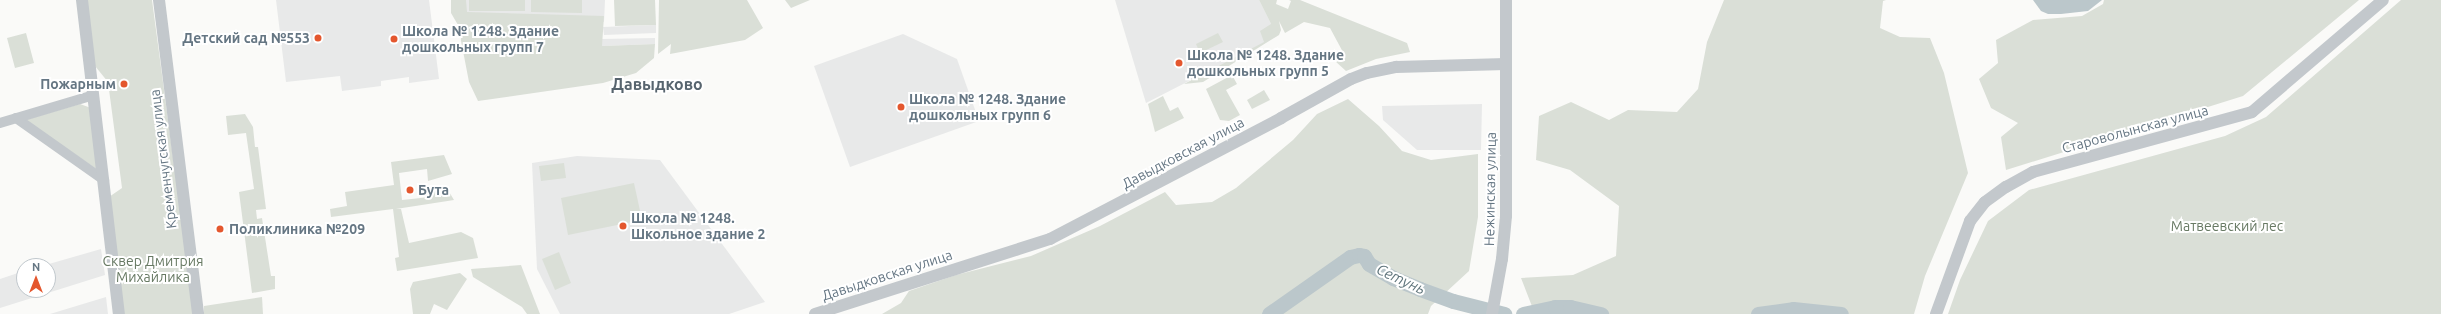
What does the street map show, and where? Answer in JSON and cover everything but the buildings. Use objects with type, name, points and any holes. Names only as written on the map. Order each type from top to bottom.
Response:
[{"type":"street","points":[[82,0],[120,314]]},
{"type":"street","name":"Кременчугская улица","points":[[159,0],[198,314]]},
{"type":"street","points":[[1506,0],[1506,64]]},
{"type":"street","name":"Староволынская улица","points":[[1936,314],[1970,221],[1984,202],[2006,187],[2033,172],[2252,112],[2383,0]]},
{"type":"street","name":"Нежинская улица","points":[[1492,314],[1498,285],[1506,216],[1506,64]]},
{"type":"street","name":"Давыдковская улица","points":[[815,314],[1050,239],[1281,118],[1351,79],[1367,73],[1396,67],[1506,64]]},
{"type":"street","points":[[0,122],[94,94]]},
{"type":"street","points":[[16,118],[104,180]]},
{"type":"shaded area","points":[[276,0],[429,0],[439,79],[409,83],[409,77],[381,81],[381,86],[342,91],[340,76],[286,82]]},
{"type":"shaded area","points":[[461,0],[605,0],[604,22],[460,19]]},
{"type":"shaded area","name":"Школа № 1248. Здание дошкольных групп 5","points":[[1115,0],[1259,0],[1277,36],[1146,103]]},
{"type":"shaded area","points":[[2033,0],[2102,0],[2088,11],[2048,14],[2041,11]]},
{"type":"shaded area","points":[[656,25],[656,33],[604,35],[603,27]]},
{"type":"shaded area","name":"Школа № 1248. Здание дошкольных групп 6","points":[[903,34],[957,59],[979,121],[850,167],[814,66]]},
{"type":"shaded area","points":[[655,38],[655,44],[602,46],[601,39]]},
{"type":"shaded area","points":[[1482,104],[1481,150],[1417,150],[1383,120],[1382,106]]},
{"type":"shaded area","name":"Школа № 1248. Школьное здание 2","points":[[577,156],[660,160],[765,302],[729,314],[560,314],[537,269],[532,163]]},
{"type":"shaded area","points":[[101,249],[105,275],[56,290],[56,262]]},
{"type":"shaded area","points":[[16,274],[16,298],[32,298],[0,308],[0,279]]},
{"type":"shaded area","points":[[106,297],[108,314],[50,314]]},
{"type":"green space","name":"Сквер Дмитрия Михайлика","points":[[87,0],[152,0],[194,314],[124,314],[109,197],[122,188],[108,82],[95,66]]},
{"type":"green space","points":[[451,0],[466,0],[467,12],[604,16],[602,46],[655,44],[654,58],[636,73],[603,83],[478,101],[469,82],[458,25],[451,13]]},
{"type":"green space","points":[[469,0],[525,0],[525,11],[469,11]]},
{"type":"green space","points":[[531,0],[582,0],[582,13],[531,12]]},
{"type":"green space","points":[[614,0],[655,0],[656,25],[615,26]]},
{"type":"green space","points":[[659,0],[747,0],[763,28],[745,40],[670,54],[671,44],[658,54]]},
{"type":"green space","points":[[785,0],[810,0],[791,8]]},
{"type":"green space","points":[[1259,0],[1277,0],[1276,4],[1288,9],[1291,1],[1289,0],[1300,0],[1407,43],[1410,52],[1376,59],[1346,71],[1335,61],[1344,54],[1330,28],[1304,22],[1285,33],[1279,21],[1281,30],[1279,35],[1203,82],[1184,84],[1264,42],[1260,31],[1271,24]]},
{"type":"green space","points":[[1724,0],[1886,0],[1883,1],[1880,28],[1900,37],[1930,38],[1944,73],[1968,173],[1925,276],[1914,314],[1535,314],[1521,278],[1573,275],[1616,256],[1619,206],[1570,170],[1536,160],[1539,116],[1571,102],[1609,120],[1628,110],[1677,112],[1698,89],[1707,42]]},
{"type":"green space","points":[[2104,0],[2359,0],[2243,96],[2006,170],[2001,137],[2018,123],[1991,108],[1979,79],[1998,63],[1996,40],[2033,20],[2082,16],[2103,4]]},
{"type":"green space","name":"Матвеевский лес","points":[[2401,0],[2441,0],[2441,314],[1948,314],[1960,280],[1988,221],[2029,190],[2225,136],[2266,117]]},
{"type":"green space","points":[[26,33],[34,63],[15,68],[7,38]]},
{"type":"green space","points":[[1218,33],[1223,42],[1200,53],[1196,44]]},
{"type":"green space","points":[[1232,75],[1237,84],[1226,90],[1240,115],[1229,121],[1220,120],[1206,89]]},
{"type":"green space","points":[[1264,90],[1270,100],[1252,109],[1247,100]]},
{"type":"green space","points":[[1163,96],[1170,111],[1178,107],[1184,118],[1155,132],[1148,104]]},
{"type":"green space","points":[[1348,99],[1379,126],[1402,151],[1431,160],[1478,154],[1478,217],[1469,271],[1431,306],[1428,314],[882,314],[901,303],[909,291],[956,275],[1031,256],[1100,226],[1165,192],[1176,205],[1212,202],[1236,188],[1293,140],[1317,114]]},
{"type":"green space","points":[[80,104],[91,108],[98,170],[25,120]]},
{"type":"green space","points":[[245,114],[253,127],[255,147],[258,147],[266,209],[256,210],[257,219],[262,218],[271,276],[275,276],[275,289],[252,293],[239,192],[254,189],[246,133],[228,135],[226,116]]},
{"type":"green space","points":[[444,155],[452,174],[428,181],[427,169],[399,173],[402,200],[430,197],[429,185],[439,192],[448,190],[454,200],[396,209],[401,209],[409,243],[461,232],[473,238],[478,258],[397,271],[395,258],[399,257],[393,209],[331,217],[330,209],[347,206],[345,192],[394,185],[391,162]]},
{"type":"green space","points":[[564,163],[566,178],[541,181],[539,166]]},
{"type":"green space","points":[[634,183],[642,220],[568,235],[561,198]]},
{"type":"green space","points":[[559,252],[571,283],[555,290],[542,259]]},
{"type":"green space","points":[[521,265],[540,314],[527,314],[522,307],[473,277],[471,269]]},
{"type":"green space","points":[[460,273],[467,279],[447,310],[434,304],[430,314],[413,314],[410,289],[413,282]]},
{"type":"green space","points":[[262,297],[263,314],[204,314],[204,306]]},
{"type":"waterway","name":"Сетунь","points":[[1269,314],[1350,257],[1359,255],[1364,256],[1369,264],[1393,278],[1420,289],[1453,301],[1504,314]]},
{"type":"waterway","name":"Сетунь","points":[[1523,314],[1555,307],[1570,307],[1601,314]]},
{"type":"waterway","name":"Сетунь","points":[[1758,314],[1793,309],[1841,314]]},
{"type":"place","name":"Детский сад №553","points":[[318,38]]},
{"type":"place","name":"Школа № 1248. Здание дошкольных групп 7","points":[[394,39]]},
{"type":"place","name":"Школа № 1248. Здание дошкольных групп 5","points":[[1179,63]]},
{"type":"place","name":"Пожарным","points":[[124,84]]},
{"type":"place","name":"Школа № 1248. Здание дошкольных групп 6","points":[[901,107]]},
{"type":"place","name":"Бута","points":[[410,190]]},
{"type":"place","name":"Школа № 1248. Школьное здание 2","points":[[623,226]]},
{"type":"place","name":"Поликлиника №209","points":[[220,229]]},
{"type":"district","name":"Давыдково","points":[[657,84]]}]
